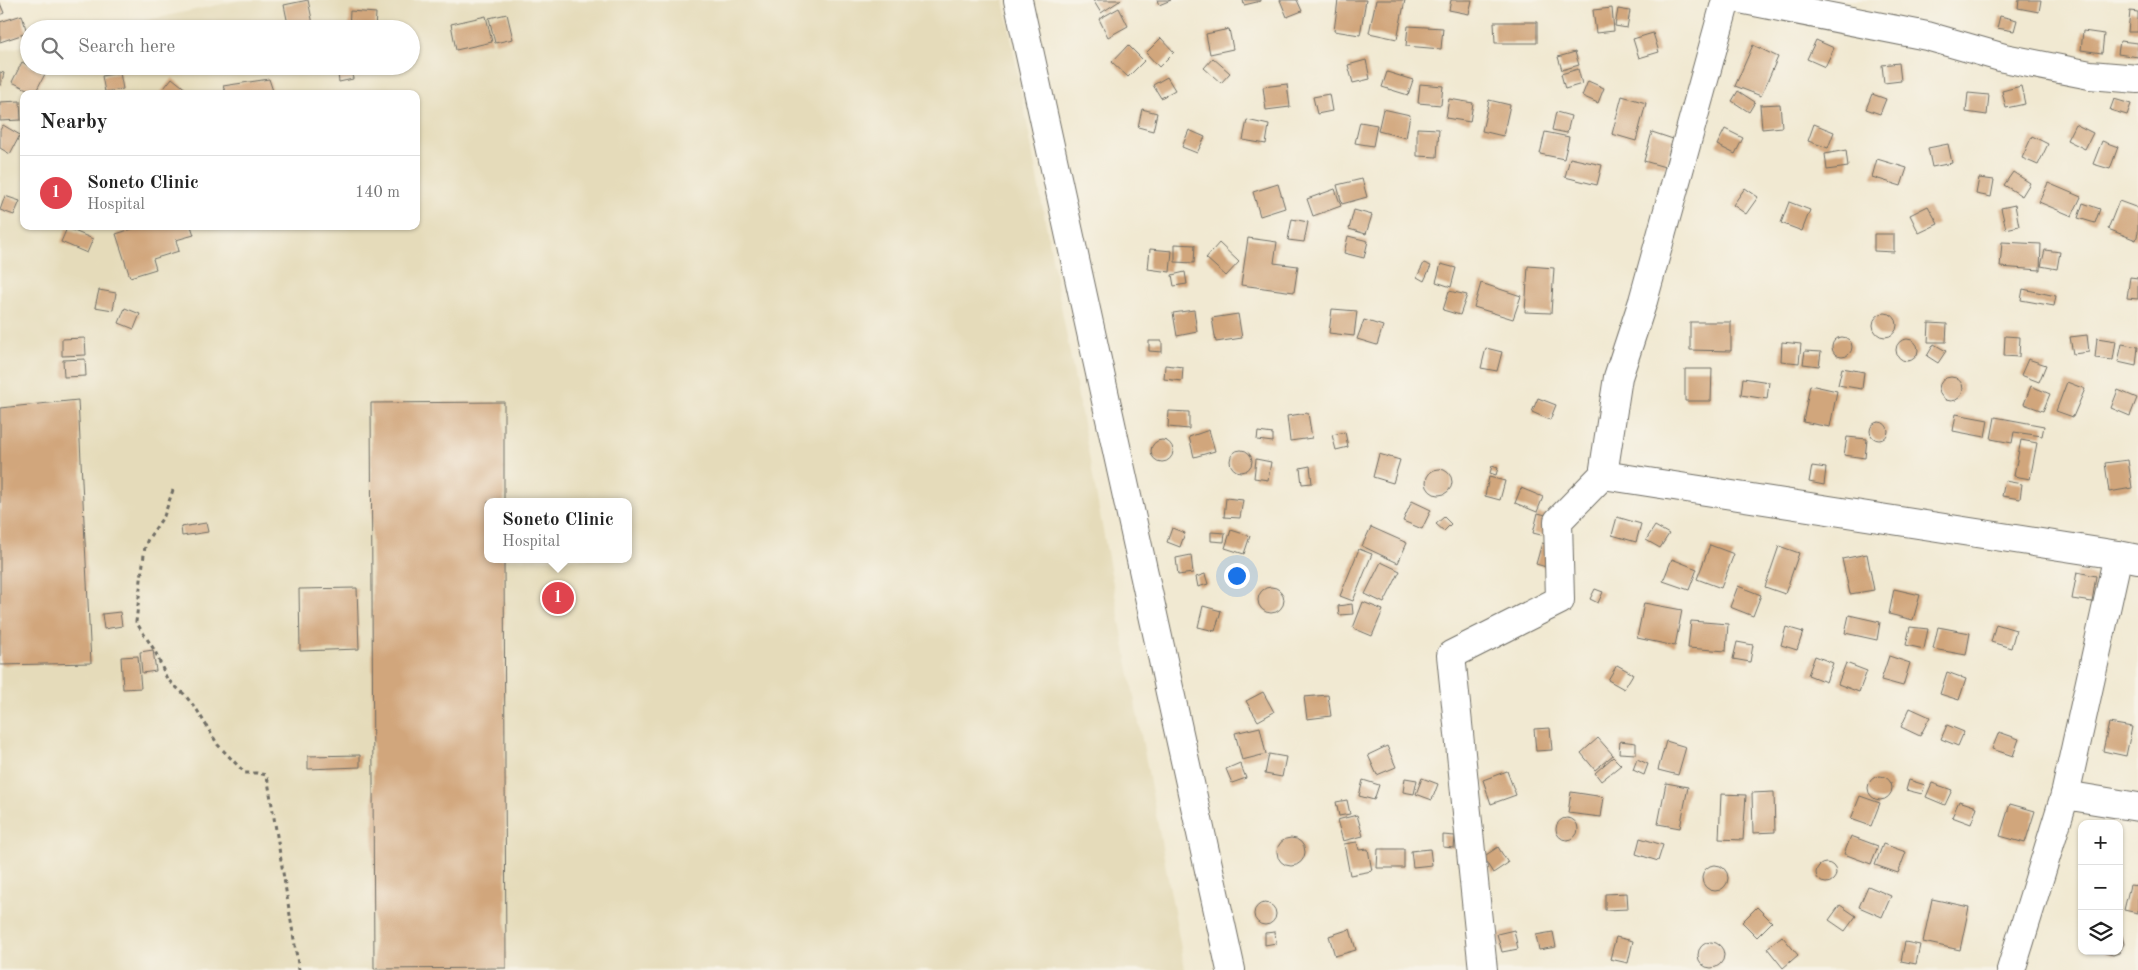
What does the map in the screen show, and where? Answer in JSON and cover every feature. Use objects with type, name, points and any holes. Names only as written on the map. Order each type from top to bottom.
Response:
[{"type":"street","points":[[1018,0],[1230,970]]},
{"type":"street","points":[[1483,970],[1451,655],[1560,600],[1558,521],[1602,475],[1618,377],[1643,301],[1726,0]]},
{"type":"street","points":[[1745,0],[1928,36],[2004,58],[2090,75],[2138,79]]},
{"type":"street","points":[[1602,475],[2128,557],[2065,795],[2011,970]]},
{"type":"street","points":[[2065,795],[2138,807]]},
{"type":"path","points":[[174,490],[164,516],[148,538],[145,546],[136,622],[155,651],[167,679],[184,694],[197,710],[218,745],[245,773],[266,775],[299,970]]},
{"type":"shaded area","points":[[241,0],[1004,0],[1185,970],[0,970],[0,51],[20,47],[20,75],[420,75],[420,20],[148,20]]},
{"type":"building","points":[[308,0],[312,20],[287,20],[284,5]]},
{"type":"building","points":[[1093,0],[1121,0],[1101,13]]},
{"type":"building","points":[[1157,0],[1171,0],[1159,5]]},
{"type":"building","points":[[1243,0],[1261,0],[1261,1],[1244,5]]},
{"type":"building","points":[[1280,0],[1297,0],[1302,11],[1287,17]]},
{"type":"building","points":[[1338,0],[1366,0],[1360,35],[1334,31]]},
{"type":"building","points":[[1376,0],[1405,0],[1397,39],[1369,33]]},
{"type":"building","points":[[1451,0],[1472,0],[1469,14],[1449,10]]},
{"type":"building","points":[[2019,0],[2041,0],[2039,12],[2018,8]]},
{"type":"building","points":[[0,3],[4,13],[0,15]]},
{"type":"building","points":[[1119,8],[1128,26],[1108,37],[1099,19]]},
{"type":"building","points":[[1612,8],[1614,31],[1596,33],[1593,10]]},
{"type":"building","points":[[1618,9],[1630,11],[1627,28],[1615,26]]},
{"type":"building","points":[[350,11],[376,13],[376,20],[350,20]]},
{"type":"building","points":[[2130,11],[2138,12],[2138,32],[2128,32]]},
{"type":"building","points":[[507,14],[513,39],[495,43],[489,18]]},
{"type":"building","points":[[22,15],[23,20],[20,20],[20,35],[0,42],[0,22]]},
{"type":"building","points":[[486,16],[492,42],[456,50],[451,24]]},
{"type":"building","points":[[2000,16],[2017,20],[2014,31],[1997,28]]},
{"type":"building","points":[[1494,22],[1537,22],[1537,43],[1495,43]]},
{"type":"building","points":[[1408,26],[1443,28],[1441,49],[1406,46]]},
{"type":"building","points":[[1229,29],[1233,49],[1210,54],[1206,34]]},
{"type":"building","points":[[2083,31],[2104,34],[2102,53],[2081,50]]},
{"type":"building","points":[[1653,33],[1659,52],[1639,58],[1633,39]]},
{"type":"building","points":[[1161,38],[1174,52],[1159,67],[1146,53]]},
{"type":"building","points":[[1816,40],[1834,48],[1825,67],[1807,59]]},
{"type":"building","points":[[2120,41],[2138,43],[2138,57],[2118,54]]},
{"type":"building","points":[[1128,45],[1144,61],[1128,77],[1112,62]]},
{"type":"building","points":[[1753,45],[1778,57],[1761,96],[1735,86]]},
{"type":"building","points":[[1575,52],[1579,65],[1562,70],[1558,57]]},
{"type":"building","points":[[1213,58],[1230,73],[1221,83],[1204,68]]},
{"type":"building","points":[[1366,60],[1370,79],[1353,83],[1348,65]]},
{"type":"building","points":[[1899,63],[1901,81],[1884,83],[1882,65]]},
{"type":"building","points":[[20,66],[20,75],[44,75],[37,90],[29,90],[12,82]]},
{"type":"building","points":[[1578,69],[1582,84],[1565,89],[1561,74]]},
{"type":"building","points":[[0,72],[4,73],[1,85],[0,85]]},
{"type":"building","points":[[1387,72],[1413,80],[1408,95],[1382,87]]},
{"type":"building","points":[[120,75],[123,89],[105,90],[102,76]]},
{"type":"building","points":[[338,75],[352,75],[353,79],[339,82]]},
{"type":"building","points":[[1167,77],[1175,90],[1161,98],[1153,85]]},
{"type":"building","points":[[172,78],[187,90],[163,90]]},
{"type":"building","points":[[269,79],[273,90],[224,90],[223,86]]},
{"type":"building","points":[[1588,81],[1604,88],[1598,103],[1582,96]]},
{"type":"building","points":[[1287,84],[1290,107],[1266,110],[1263,87]]},
{"type":"building","points":[[1420,84],[1443,86],[1441,105],[1418,103]]},
{"type":"building","points":[[2021,86],[2025,104],[2006,108],[2002,91]]},
{"type":"building","points":[[1738,91],[1755,102],[1749,112],[1732,101]]},
{"type":"building","points":[[1968,93],[1989,95],[1987,115],[1966,112]]},
{"type":"building","points":[[1329,94],[1332,111],[1317,114],[1313,97]]},
{"type":"building","points":[[1872,94],[1886,99],[1880,114],[1866,109]]},
{"type":"building","points":[[1622,96],[1646,103],[1636,141],[1612,134]]},
{"type":"building","points":[[1449,99],[1473,103],[1470,122],[1446,118]]},
{"type":"building","points":[[2114,99],[2131,104],[2127,115],[2110,110]]},
{"type":"building","points":[[1489,100],[1510,105],[1503,136],[1482,131]]},
{"type":"building","points":[[20,101],[20,120],[0,121],[0,102]]},
{"type":"building","points":[[1780,104],[1782,127],[1762,129],[1760,105]]},
{"type":"building","points":[[1142,109],[1157,113],[1153,131],[1138,127]]},
{"type":"building","points":[[1383,109],[1410,115],[1406,138],[1378,131]]},
{"type":"building","points":[[1556,112],[1571,116],[1567,133],[1552,130]]},
{"type":"building","points":[[1247,120],[1269,125],[1266,144],[1243,140]]},
{"type":"building","points":[[1360,122],[1377,125],[1373,146],[1355,143]]},
{"type":"building","points":[[1814,124],[1834,132],[1828,148],[1808,141]]},
{"type":"building","points":[[2075,124],[2093,133],[2085,149],[2067,140]]},
{"type":"building","points":[[3,125],[20,135],[10,154],[0,148],[0,130]]},
{"type":"building","points":[[1417,128],[1439,129],[1437,157],[1417,156]]},
{"type":"building","points":[[1725,129],[1743,138],[1735,154],[1717,145]]},
{"type":"building","points":[[1189,130],[1205,137],[1197,153],[1182,147]]},
{"type":"building","points":[[1545,132],[1569,137],[1564,159],[1540,154]]},
{"type":"building","points":[[1652,132],[1673,139],[1665,167],[1644,161]]},
{"type":"building","points":[[2032,136],[2048,144],[2038,165],[2022,158]]},
{"type":"building","points":[[2102,141],[2118,147],[2110,169],[2093,164]]},
{"type":"building","points":[[1948,144],[1952,163],[1932,167],[1928,148]]},
{"type":"building","points":[[1846,150],[1848,167],[1827,170],[1825,154]]},
{"type":"building","points":[[1570,158],[1602,165],[1597,185],[1565,177]]},
{"type":"building","points":[[1877,159],[1907,168],[1901,186],[1872,177]]},
{"type":"building","points":[[2013,172],[2030,183],[2022,196],[2004,185]]},
{"type":"building","points":[[1979,178],[1994,180],[1991,197],[1976,194]]},
{"type":"building","points":[[1362,179],[1367,197],[1342,204],[1337,185]]},
{"type":"building","points":[[2048,183],[2081,197],[2072,216],[2039,202]]},
{"type":"building","points":[[1278,184],[1285,208],[1260,216],[1253,192]]},
{"type":"building","points":[[1745,188],[1758,197],[1746,214],[1733,205]]},
{"type":"building","points":[[1335,189],[1341,206],[1313,216],[1307,199]]},
{"type":"building","points":[[5,196],[20,201],[14,215],[0,210]]},
{"type":"building","points":[[2119,201],[2138,208],[2138,233],[2136,240],[2108,229]]},
{"type":"building","points":[[1789,202],[1810,210],[1802,231],[1781,223]]},
{"type":"building","points":[[2083,203],[2100,209],[2095,223],[2078,218]]},
{"type":"building","points":[[2015,205],[2019,226],[2006,229],[2001,208]]},
{"type":"building","points":[[1928,206],[1938,224],[1919,233],[1910,215]]},
{"type":"building","points":[[1354,210],[1372,215],[1366,234],[1349,229]]},
{"type":"building","points":[[1292,219],[1308,222],[1304,242],[1288,240]]},
{"type":"building","points":[[66,230],[72,230],[93,239],[87,253],[61,242]]},
{"type":"building","points":[[128,230],[192,230],[194,235],[176,240],[179,251],[153,259],[156,269],[130,277],[116,234]]},
{"type":"building","points":[[1874,234],[1894,234],[1894,252],[1874,251]]},
{"type":"building","points":[[1348,236],[1368,241],[1364,258],[1344,253]]},
{"type":"building","points":[[1248,238],[1277,242],[1274,263],[1298,266],[1294,292],[1241,285]]},
{"type":"building","points":[[2002,242],[2041,244],[2040,270],[2000,267]]},
{"type":"building","points":[[1219,243],[1239,262],[1226,276],[1206,258]]},
{"type":"building","points":[[1175,244],[1195,245],[1194,263],[1175,262]]},
{"type":"building","points":[[1150,249],[1172,251],[1170,272],[1148,269]]},
{"type":"building","points":[[2045,250],[2060,252],[2057,269],[2041,266]]},
{"type":"building","points":[[1424,263],[1431,266],[1424,281],[1417,277]]},
{"type":"building","points":[[1441,264],[1456,268],[1451,287],[1436,282]]},
{"type":"building","points":[[1528,266],[1554,268],[1551,313],[1525,312]]},
{"type":"building","points":[[1185,272],[1187,284],[1174,286],[1172,275]]},
{"type":"building","points":[[2130,277],[2138,278],[2138,299],[2127,298]]},
{"type":"building","points":[[1481,283],[1521,296],[1513,319],[1474,307]]},
{"type":"building","points":[[2023,289],[2056,296],[2054,306],[2021,300]]},
{"type":"building","points":[[99,290],[116,293],[113,310],[95,307]]},
{"type":"building","points":[[1449,291],[1467,295],[1460,315],[1443,310]]},
{"type":"building","points":[[125,308],[140,314],[134,329],[119,323]]},
{"type":"building","points":[[1332,309],[1357,311],[1354,336],[1329,333]]},
{"type":"building","points":[[1194,310],[1197,332],[1177,336],[1173,313]]},
{"type":"building","points":[[1880,313],[1890,313],[1897,320],[1897,330],[1890,337],[1880,337],[1873,330],[1873,320]]},
{"type":"building","points":[[1238,314],[1242,338],[1216,342],[1212,318]]},
{"type":"building","points":[[1364,320],[1383,326],[1377,345],[1357,339]]},
{"type":"building","points":[[1690,322],[1731,322],[1731,351],[1690,350]]},
{"type":"building","points":[[1929,323],[1947,324],[1946,342],[1928,342]]},
{"type":"building","points":[[2087,335],[2089,352],[2073,354],[2070,337]]},
{"type":"building","points":[[2005,336],[2020,337],[2019,357],[2004,356]]},
{"type":"building","points":[[1842,337],[1849,340],[1852,347],[1849,354],[1842,357],[1835,354],[1832,347],[1835,340]]},
{"type":"building","points":[[85,338],[86,355],[62,356],[62,339]]},
{"type":"building","points":[[2097,338],[2116,341],[2113,360],[2095,358]]},
{"type":"building","points":[[1907,339],[1915,342],[1918,350],[1915,358],[1907,361],[1899,358],[1896,350],[1899,342]]},
{"type":"building","points":[[1149,341],[1162,341],[1162,352],[1149,351]]},
{"type":"building","points":[[1782,342],[1801,344],[1799,363],[1781,361]]},
{"type":"building","points":[[1934,344],[1946,351],[1938,363],[1927,356]]},
{"type":"building","points":[[2122,344],[2138,347],[2136,366],[2118,362]]},
{"type":"building","points":[[1486,348],[1502,352],[1497,371],[1481,368]]},
{"type":"building","points":[[1805,351],[1821,352],[1819,366],[1803,364]]},
{"type":"building","points":[[85,359],[86,376],[64,377],[63,360]]},
{"type":"building","points":[[2028,359],[2046,365],[2039,382],[2021,375]]},
{"type":"building","points":[[1165,365],[1183,367],[1182,381],[1164,379]]},
{"type":"building","points":[[1842,368],[1864,372],[1862,389],[1838,385]]},
{"type":"building","points":[[1685,369],[1712,369],[1711,401],[1685,401]]},
{"type":"building","points":[[1946,377],[1956,377],[1963,384],[1963,394],[1956,401],[1946,401],[1939,394],[1939,384]]},
{"type":"building","points":[[1743,378],[1769,382],[1767,399],[1741,395]]},
{"type":"building","points":[[2067,382],[2085,389],[2073,417],[2056,411]]},
{"type":"building","points":[[1810,385],[1837,391],[1830,427],[1803,422]]},
{"type":"building","points":[[2031,386],[2050,394],[2043,411],[2024,404]]},
{"type":"building","points":[[2118,390],[2137,398],[2130,416],[2111,408]]},
{"type":"building","points":[[1538,398],[1556,405],[1550,420],[1532,412]]},
{"type":"building","points":[[78,400],[91,663],[0,665],[0,408]]},
{"type":"building","points":[[504,402],[504,498],[484,498],[484,563],[504,563],[506,968],[374,969],[371,403]]},
{"type":"building","points":[[1169,411],[1189,412],[1189,429],[1168,427]]},
{"type":"building","points":[[1308,413],[1312,438],[1290,441],[1287,416]]},
{"type":"building","points":[[1956,414],[1988,420],[1985,437],[1953,431]]},
{"type":"building","points":[[1995,417],[2044,426],[2042,436],[2014,432],[2012,443],[1991,439]]},
{"type":"building","points":[[1879,422],[1885,425],[1888,431],[1885,437],[1879,440],[1873,437],[1870,431],[1873,425]]},
{"type":"building","points":[[1209,430],[1215,451],[1194,457],[1189,437]]},
{"type":"building","points":[[1258,432],[1273,434],[1273,442],[1257,440]]},
{"type":"building","points":[[1345,432],[1348,447],[1336,450],[1332,435]]},
{"type":"building","points":[[1847,437],[1867,439],[1865,458],[1844,455]]},
{"type":"building","points":[[1162,440],[1170,443],[1173,451],[1170,459],[1162,462],[1154,459],[1151,451],[1154,443]]},
{"type":"building","points":[[2021,440],[2037,443],[2030,479],[2014,476]]},
{"type":"building","points":[[1237,450],[1245,450],[1252,457],[1252,465],[1245,472],[1237,472],[1230,465],[1230,457]]},
{"type":"building","points":[[1379,454],[1400,460],[1393,483],[1373,477]]},
{"type":"building","points":[[1256,459],[1271,462],[1268,480],[1254,478]]},
{"type":"building","points":[[2128,460],[2132,488],[2109,492],[2105,463]]},
{"type":"building","points":[[1310,466],[1312,483],[1302,484],[1300,468]]},
{"type":"building","points":[[1492,466],[1498,468],[1496,475],[1490,473]]},
{"type":"building","points":[[1812,466],[1826,468],[1824,485],[1809,482]]},
{"type":"building","points":[[1439,469],[1448,473],[1452,482],[1448,491],[1439,495],[1430,491],[1426,482],[1430,473]]},
{"type":"building","points":[[1489,477],[1505,481],[1500,500],[1485,496]]},
{"type":"building","points":[[2005,481],[2022,484],[2020,499],[2002,496]]},
{"type":"building","points":[[1521,488],[1543,497],[1537,512],[1515,503]]},
{"type":"building","points":[[1226,498],[1243,500],[1240,518],[1224,517]]},
{"type":"building","points":[[1412,501],[1431,510],[1422,529],[1403,521]]},
{"type":"building","points":[[1538,513],[1554,517],[1549,537],[1533,533]]},
{"type":"building","points":[[1444,517],[1451,524],[1444,531],[1436,524]]},
{"type":"building","points":[[1617,517],[1641,524],[1636,542],[1612,535]]},
{"type":"building","points":[[206,523],[208,532],[182,536],[181,527]]},
{"type":"building","points":[[1655,526],[1669,534],[1660,548],[1646,540]]},
{"type":"building","points":[[1371,527],[1407,543],[1398,563],[1362,546]]},
{"type":"building","points":[[1172,528],[1185,533],[1180,547],[1167,542]]},
{"type":"building","points":[[1231,530],[1250,536],[1244,554],[1225,548]]},
{"type":"building","points":[[1211,532],[1225,533],[1224,542],[1211,541]]},
{"type":"building","points":[[1542,543],[1559,548],[1553,569],[1536,564]]},
{"type":"building","points":[[1710,545],[1734,554],[1721,588],[1697,579]]},
{"type":"building","points":[[1779,546],[1799,553],[1785,594],[1765,587]]},
{"type":"building","points":[[1359,549],[1372,554],[1353,601],[1340,596]]},
{"type":"building","points":[[1867,554],[1874,590],[1850,594],[1842,559]]},
{"type":"building","points":[[1191,555],[1193,573],[1178,575],[1176,558]]},
{"type":"building","points":[[1672,559],[1697,569],[1689,590],[1663,581]]},
{"type":"building","points":[[1381,562],[1400,571],[1384,603],[1365,594]]},
{"type":"building","points":[[2077,572],[2096,576],[2092,602],[2072,599]]},
{"type":"building","points":[[1205,574],[1208,584],[1198,587],[1196,577]]},
{"type":"building","points":[[1738,586],[1761,595],[1753,616],[1730,607]]},
{"type":"building","points":[[1271,587],[1281,590],[1284,600],[1281,610],[1271,613],[1261,610],[1258,600],[1261,590]]},
{"type":"building","points":[[357,588],[359,649],[300,651],[299,589]]},
{"type":"building","points":[[1595,589],[1603,592],[1598,603],[1590,599]]},
{"type":"building","points":[[1894,589],[1920,595],[1913,620],[1889,614]]},
{"type":"building","points":[[1363,602],[1383,610],[1372,636],[1353,628]]},
{"type":"building","points":[[1644,603],[1682,610],[1675,646],[1637,638]]},
{"type":"building","points":[[1352,604],[1353,614],[1339,615],[1338,606]]},
{"type":"building","points":[[1203,606],[1221,611],[1215,631],[1198,627]]},
{"type":"building","points":[[120,612],[122,626],[104,629],[102,614]]},
{"type":"building","points":[[1849,615],[1880,622],[1877,640],[1845,633]]},
{"type":"building","points":[[1691,621],[1728,624],[1726,651],[1688,648]]},
{"type":"building","points":[[1996,624],[2016,630],[2011,648],[1991,642]]},
{"type":"building","points":[[1786,627],[1803,632],[1797,650],[1781,645]]},
{"type":"building","points":[[1910,627],[1928,629],[1924,649],[1906,645]]},
{"type":"building","points":[[1938,627],[1970,633],[1966,655],[1933,649]]},
{"type":"building","points":[[1737,642],[1753,645],[1750,662],[1733,659]]},
{"type":"building","points":[[153,650],[156,671],[142,673],[140,652]]},
{"type":"building","points":[[138,656],[141,688],[123,689],[121,657]]},
{"type":"building","points":[[1815,656],[1833,663],[1826,682],[1808,675]]},
{"type":"building","points":[[1889,656],[1910,663],[1903,686],[1881,680]]},
{"type":"building","points":[[1846,663],[1867,671],[1859,692],[1838,684]]},
{"type":"building","points":[[1617,665],[1633,674],[1624,689],[1608,680]]},
{"type":"building","points":[[1947,672],[1966,679],[1959,700],[1940,694]]},
{"type":"building","points":[[1263,692],[1274,712],[1258,721],[1246,701]]},
{"type":"building","points":[[1328,695],[1331,716],[1307,719],[1304,697]]},
{"type":"building","points":[[1910,708],[1930,717],[1920,736],[1901,727]]},
{"type":"building","points":[[2109,723],[2132,727],[2126,756],[2103,751]]},
{"type":"building","points":[[1947,725],[1964,732],[1958,746],[1941,739]]},
{"type":"building","points":[[1260,727],[1266,754],[1242,760],[1235,733]]},
{"type":"building","points":[[1550,728],[1552,750],[1536,751],[1534,729]]},
{"type":"building","points":[[1999,732],[2019,739],[2013,756],[1992,749]]},
{"type":"building","points":[[1598,738],[1613,755],[1595,770],[1581,753]]},
{"type":"building","points":[[1620,741],[1636,743],[1636,754],[1619,753]]},
{"type":"building","points":[[1666,741],[1686,747],[1678,775],[1658,770]]},
{"type":"building","points":[[1387,746],[1396,767],[1377,775],[1368,755]]},
{"type":"building","points":[[1269,754],[1286,757],[1282,777],[1265,774]]},
{"type":"building","points":[[360,755],[360,767],[308,769],[308,756]]},
{"type":"building","points":[[1613,757],[1621,765],[1601,781],[1595,773]]},
{"type":"building","points":[[1637,759],[1648,764],[1644,775],[1633,770]]},
{"type":"building","points":[[1240,763],[1246,778],[1232,783],[1226,769]]},
{"type":"building","points":[[1507,771],[1516,795],[1491,804],[1483,780]]},
{"type":"building","points":[[1880,776],[1885,777],[1891,783],[1891,793],[1885,799],[1880,800],[1875,799],[1869,793],[1868,788],[1869,783],[1875,777]]},
{"type":"building","points":[[1405,778],[1417,780],[1414,794],[1403,792]]},
{"type":"building","points":[[1422,778],[1438,784],[1432,800],[1416,794]]},
{"type":"building","points":[[1363,780],[1379,785],[1374,800],[1359,796]]},
{"type":"building","points":[[1909,780],[1925,785],[1922,794],[1906,790]]},
{"type":"building","points":[[1666,783],[1688,787],[1680,828],[1658,824]]},
{"type":"building","points":[[1932,783],[1952,790],[1945,805],[1926,797]]},
{"type":"building","points":[[1571,792],[1604,797],[1601,817],[1568,813]]},
{"type":"building","points":[[1774,792],[1775,832],[1753,833],[1752,793]]},
{"type":"building","points":[[1721,794],[1746,795],[1743,840],[1719,839]]},
{"type":"building","points":[[1860,796],[1880,803],[1871,826],[1851,819]]},
{"type":"building","points":[[1347,800],[1350,814],[1339,816],[1336,802]]},
{"type":"building","points":[[1959,801],[1977,807],[1971,824],[1952,817]]},
{"type":"building","points":[[2010,804],[2035,811],[2025,843],[2000,836]]},
{"type":"building","points":[[1357,815],[1363,836],[1343,841],[1337,820]]},
{"type":"building","points":[[1567,818],[1575,821],[1578,829],[1575,837],[1567,840],[1559,837],[1556,829],[1559,821]]},
{"type":"building","points":[[1443,835],[1455,836],[1454,848],[1443,847]]},
{"type":"building","points":[[1851,836],[1878,846],[1871,864],[1844,854]]},
{"type":"building","points":[[1291,838],[1301,842],[1305,852],[1301,862],[1291,866],[1281,862],[1277,852],[1281,842]]},
{"type":"building","points":[[1640,838],[1663,845],[1658,861],[1636,854]]},
{"type":"building","points":[[1357,842],[1359,850],[1368,849],[1372,871],[1350,875],[1344,844]]},
{"type":"building","points":[[1883,844],[1906,852],[1898,873],[1875,865]]},
{"type":"building","points":[[1498,847],[1508,863],[1493,873],[1483,857]]},
{"type":"building","points":[[1378,849],[1404,849],[1404,868],[1377,868]]},
{"type":"building","points":[[1430,849],[1432,865],[1413,867],[1411,851]]},
{"type":"building","points":[[1822,863],[1830,863],[1836,869],[1836,877],[1830,883],[1822,883],[1816,877],[1816,869]]},
{"type":"building","points":[[1715,865],[1724,869],[1728,878],[1724,887],[1715,891],[1706,887],[1702,878],[1706,869]]},
{"type":"building","points":[[2130,885],[2138,886],[2138,913],[2124,910]]},
{"type":"building","points":[[1868,886],[1891,896],[1882,917],[1859,907]]},
{"type":"building","points":[[1627,893],[1628,909],[1605,910],[1605,894]]},
{"type":"building","points":[[1932,899],[1969,907],[1960,950],[1923,942]]},
{"type":"building","points":[[1265,903],[1273,906],[1276,914],[1273,922],[1265,925],[1257,922],[1254,914],[1257,906]]},
{"type":"building","points":[[1840,905],[1856,916],[1845,931],[1829,920]]},
{"type":"building","points":[[1757,907],[1772,922],[1757,937],[1742,922]]},
{"type":"building","points":[[1350,929],[1356,950],[1335,956],[1329,936]]},
{"type":"building","points":[[1514,930],[1518,949],[1502,952],[1497,934]]},
{"type":"building","points":[[1275,932],[1276,943],[1265,945],[1265,933]]},
{"type":"building","points":[[1553,932],[1556,947],[1539,950],[1536,935]]},
{"type":"building","points":[[1782,936],[1798,955],[1783,968],[1767,948]]},
{"type":"building","points":[[1616,937],[1633,941],[1628,963],[1610,959]]},
{"type":"building","points":[[1711,942],[1720,946],[1724,955],[1720,964],[1711,968],[1702,964],[1698,955],[1702,946]]},
{"type":"building","points":[[1905,942],[1920,945],[1916,964],[1901,961]]},
{"type":"place","name":"Soneto Clinic","points":[[558,598]]}]
